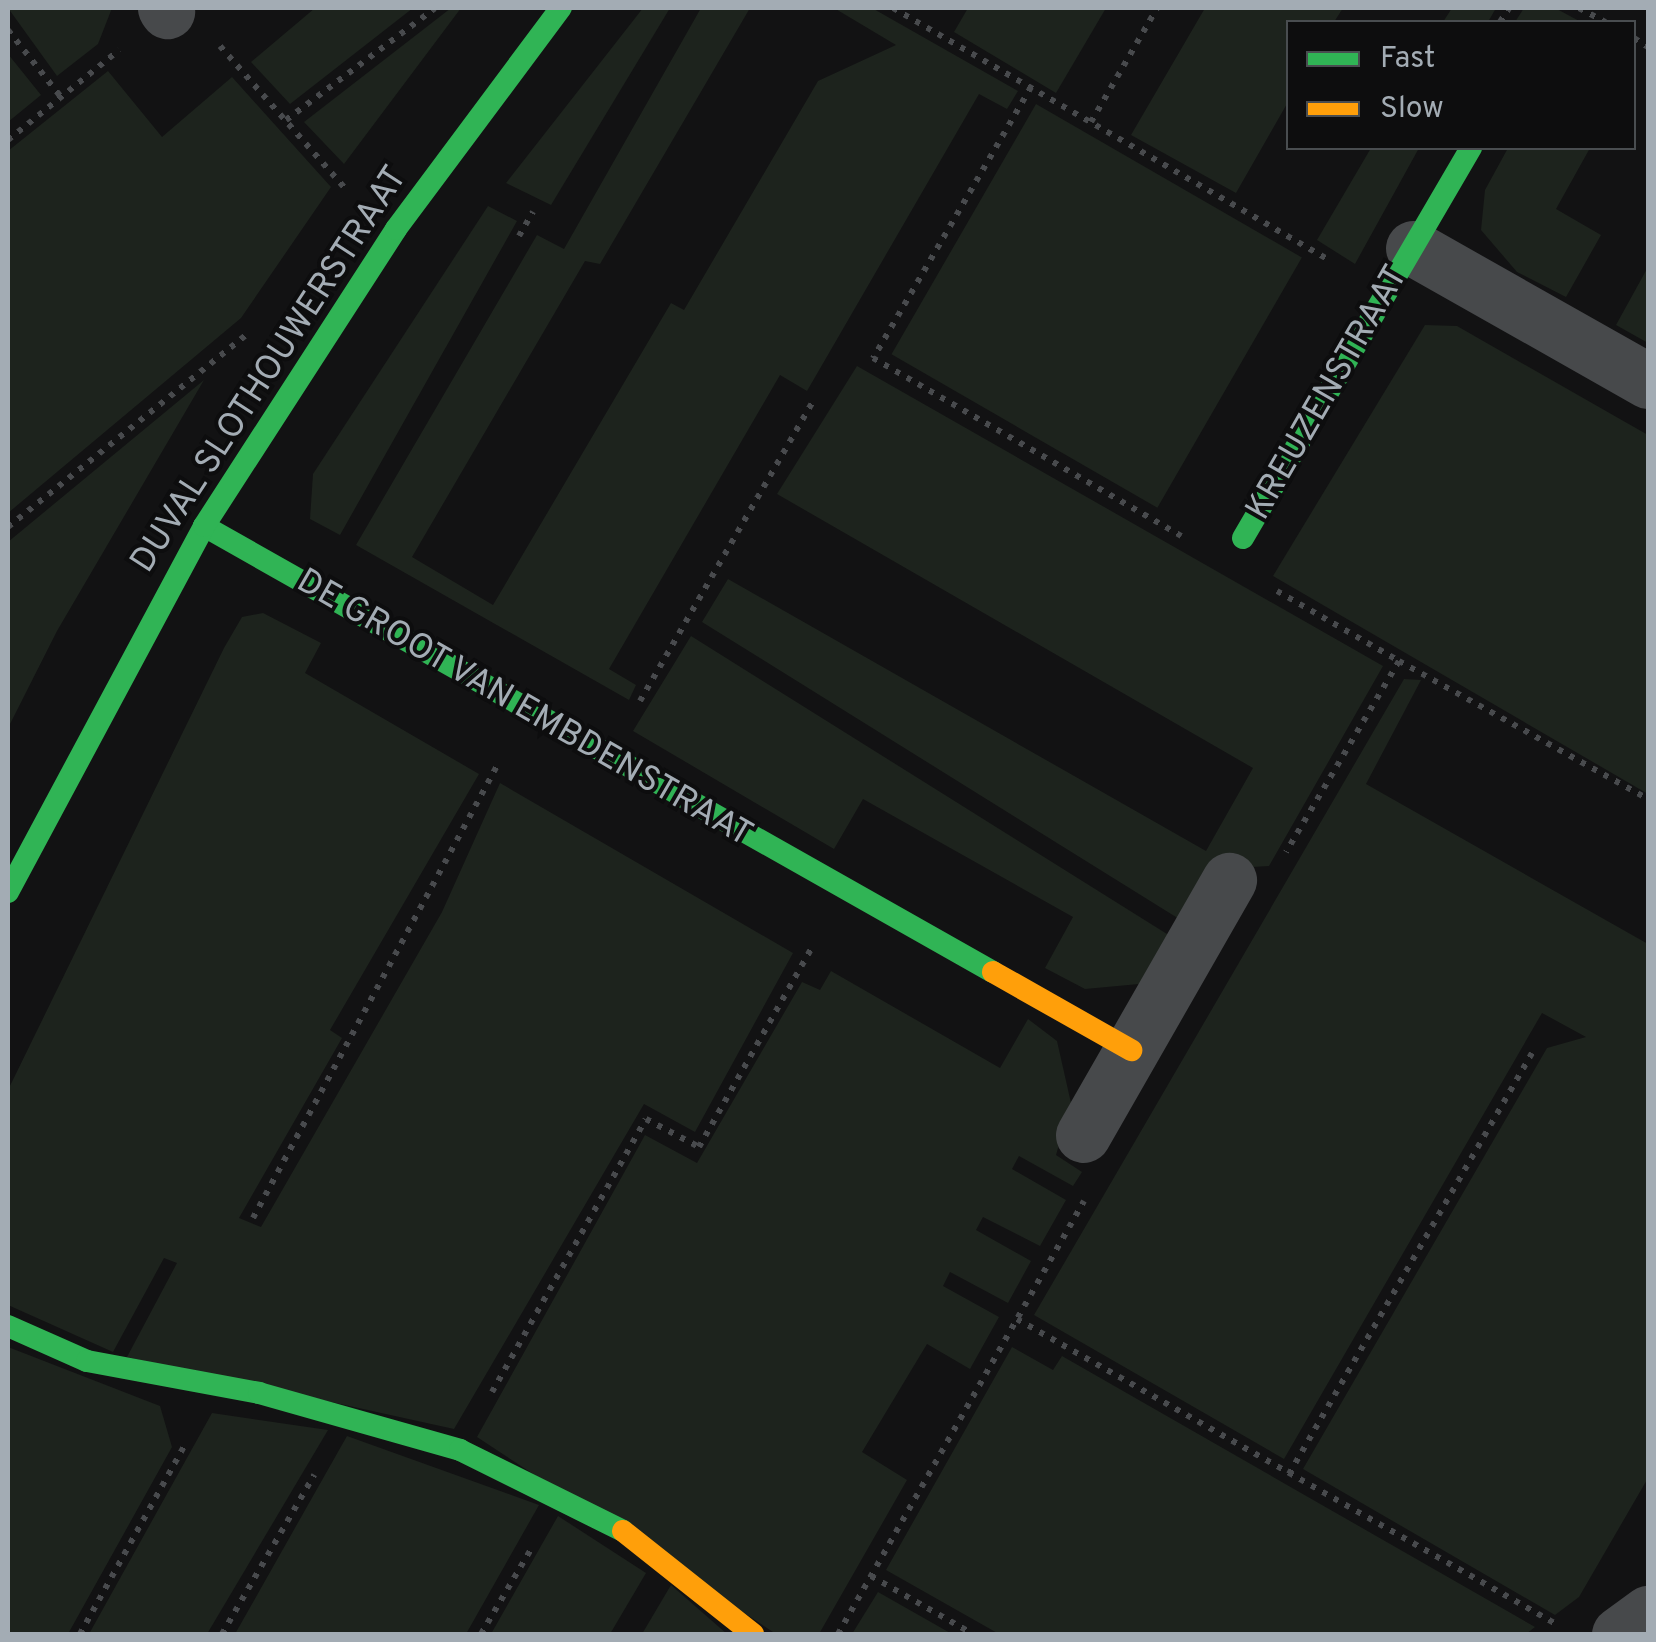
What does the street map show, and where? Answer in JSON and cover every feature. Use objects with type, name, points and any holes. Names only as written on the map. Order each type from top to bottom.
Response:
[{"type":"street","name":"DUVAL SLOTHOUWERSTRAAT","points":[[8,892],[204,526],[396,229],[561,8]]},
{"type":"street","name":"KREUZENSTRAAT","points":[[1243,538],[1470,150]]},
{"type":"street","name":"KREUZENSTRAAT","points":[[1413,248],[1648,381]]},
{"type":"street","name":"DE GROOT VAN EMBDENSTRAAT","points":[[204,526],[844,892],[1131,1050]]},
{"type":"street","points":[[1083,1135],[1229,880]]},
{"type":"street","points":[[8,1326],[88,1361],[348,1415],[460,1450],[563,1494],[672,1562],[754,1634]]},
{"type":"street","points":[[1619,1634],[1648,1612]]},
{"type":"path","points":[[286,120],[435,8]]},
{"type":"path","points":[[893,8],[1386,294]]},
{"type":"path","points":[[1091,122],[1157,8]]},
{"type":"path","points":[[1579,8],[1601,20]]},
{"type":"path","points":[[8,140],[166,9],[200,22],[346,188]]},
{"type":"path","points":[[8,30],[62,96]]},
{"type":"path","points":[[1031,88],[873,358],[1398,661],[1648,799]]},
{"type":"path","points":[[519,236],[533,212]]},
{"type":"path","points":[[8,527],[254,328]]},
{"type":"path","points":[[608,758],[812,403]]},
{"type":"path","points":[[1230,564],[1243,538]]},
{"type":"path","points":[[1229,880],[1272,876],[1398,661]]},
{"type":"path","points":[[253,1218],[358,1039],[358,1015],[489,777]]},
{"type":"path","points":[[460,1450],[646,1119],[699,1147],[844,892]]},
{"type":"path","points":[[1290,1474],[1532,1054]]},
{"type":"path","points":[[838,1634],[1101,1170],[1083,1135]]},
{"type":"path","points":[[1017,1319],[1574,1634]]},
{"type":"path","points":[[80,1634],[217,1388]]},
{"type":"path","points":[[222,1634],[348,1415]]},
{"type":"path","points":[[481,1634],[563,1494]]},
{"type":"path","points":[[871,1576],[973,1634]]},
{"type":"shaded area","points":[[8,8],[112,8],[98,44],[57,76]]},
{"type":"shaded area","points":[[315,8],[413,8],[290,104],[251,62]]},
{"type":"shaded area","points":[[451,8],[461,8],[344,164],[304,122]]},
{"type":"shaded area","points":[[643,8],[670,8],[551,205],[506,183]]},
{"type":"shaded area","points":[[701,8],[750,8],[600,264],[585,261],[412,557],[493,605],[671,303],[684,310],[818,81],[896,45],[834,8],[872,8],[1018,91],[1007,109],[979,94],[807,391],[780,375],[609,669],[636,685],[629,700],[356,545],[537,235],[564,249]]},
{"type":"shaded area","points":[[968,8],[1106,8],[1056,93],[954,32]]},
{"type":"shaded area","points":[[1205,8],[1343,8],[1335,20],[1286,20],[1286,106],[1236,193],[1131,135]]},
{"type":"shaded area","points":[[1452,8],[1496,8],[1489,20],[1444,20]]},
{"type":"shaded area","points":[[1524,8],[1555,8],[1577,20],[1516,20]]},
{"type":"shaded area","points":[[8,54],[41,95],[8,122]]},
{"type":"shaded area","points":[[108,71],[162,137],[232,77],[331,187],[241,318],[8,513],[8,151]]},
{"type":"shaded area","points":[[1036,104],[1302,257],[1157,508],[892,354]]},
{"type":"shaded area","points":[[1370,150],[1418,150],[1355,264],[1317,240]]},
{"type":"shaded area","points":[[1507,150],[1589,150],[1556,209],[1601,235],[1566,297],[1517,272],[1481,230],[1485,190]]},
{"type":"shaded area","points":[[488,206],[517,221],[340,535],[310,519],[313,474]]},
{"type":"shaded area","points":[[1648,267],[1648,343],[1616,325]]},
{"type":"shaded area","points":[[1425,325],[1457,326],[1648,435],[1648,794],[1273,576]]},
{"type":"shaded area","points":[[857,366],[1383,666],[1269,866],[1236,868],[1184,922],[702,622],[728,579],[1206,851],[1253,768],[777,494]]},
{"type":"shaded area","points":[[204,380],[57,631],[8,728],[8,542]]},
{"type":"shaded area","points":[[263,613],[321,643],[305,673],[479,774],[330,1030],[342,1038],[239,1218],[261,1227],[442,912],[500,783],[793,953],[695,1132],[644,1104],[454,1429],[127,1357],[177,1263],[164,1258],[113,1352],[8,1305],[8,1090],[224,648],[242,617]]},
{"type":"shaded area","points":[[691,636],[1175,939],[1139,984],[1085,989],[1045,968],[1073,917],[863,799],[834,849],[633,731]]},
{"type":"shaded area","points":[[1404,679],[1421,680],[1366,784],[1648,944],[1648,1478],[1579,1597],[1555,1615],[1303,1469],[1547,1048],[1586,1037],[1542,1013],[1284,1459],[1034,1315]]},
{"type":"shaded area","points":[[831,971],[1000,1068],[1028,1019],[1057,1041],[1071,1103],[1056,1155],[1082,1172],[1073,1186],[1019,1156],[1012,1169],[1066,1200],[1040,1246],[983,1217],[976,1230],[1031,1261],[1008,1303],[950,1272],[943,1286],[999,1317],[970,1369],[927,1344],[862,1452],[907,1480],[819,1634],[776,1634],[477,1437],[645,1135],[697,1163],[802,982],[820,990]]},
{"type":"shaded area","points":[[8,1347],[160,1406],[172,1447],[68,1634],[8,1634]]},
{"type":"shaded area","points":[[1012,1347],[1053,1370],[1062,1356],[1535,1627],[1526,1634],[999,1634],[886,1570]]},
{"type":"shaded area","points":[[212,1413],[328,1430],[207,1634],[89,1634]]},
{"type":"shaded area","points":[[347,1436],[539,1505],[466,1634],[235,1634]]},
{"type":"shaded area","points":[[558,1516],[646,1573],[610,1634],[491,1634]]},
{"type":"shaded area","points":[[671,1585],[727,1634],[642,1634]]},
{"type":"shaded area","points":[[878,1592],[952,1634],[852,1634]]},
{"type":"traffic: fast","points":[[8,892],[204,526],[396,229],[561,8]]},
{"type":"traffic: fast","points":[[1243,538],[1470,150]]},
{"type":"traffic: fast","points":[[204,526],[993,972]]},
{"type":"traffic: fast","points":[[8,1326],[87,1361],[259,1393],[460,1450],[623,1531]]},
{"type":"traffic: slow","points":[[993,972],[1131,1050]]},
{"type":"traffic: slow","points":[[623,1531],[753,1634]]}]
